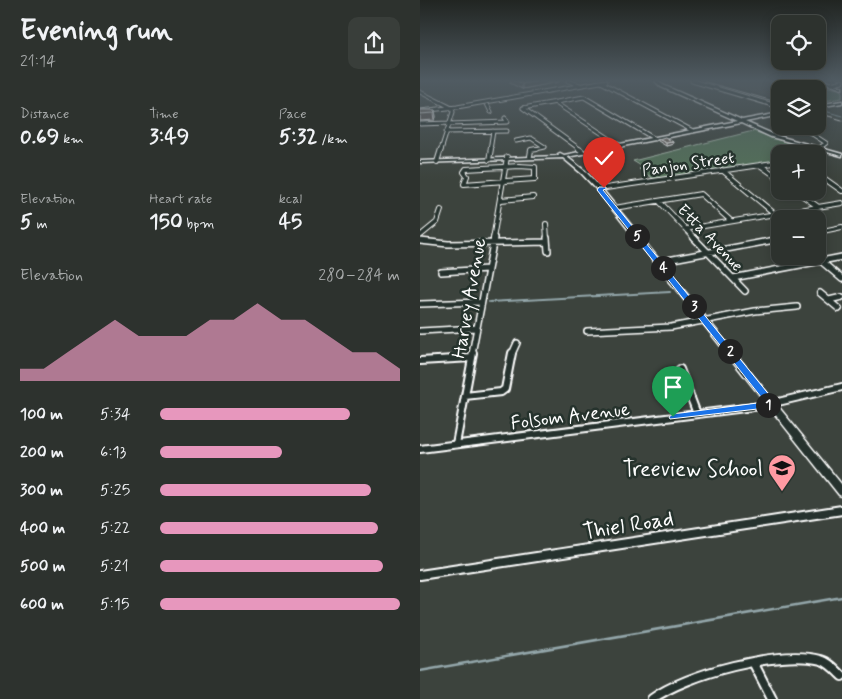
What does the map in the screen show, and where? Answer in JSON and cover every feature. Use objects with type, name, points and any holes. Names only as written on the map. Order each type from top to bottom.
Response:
[{"type":"street","points":[[437,161],[452,114]]},
{"type":"street","points":[[531,114],[582,151]]},
{"type":"street","points":[[572,114],[619,145]]},
{"type":"street","points":[[612,114],[654,138]]},
{"type":"street","points":[[661,114],[692,130]]},
{"type":"street","points":[[722,114],[777,138],[804,145]]},
{"type":"street","points":[[420,161],[561,156],[771,116]]},
{"type":"street","points":[[420,124],[509,121],[505,118]]},
{"type":"street","points":[[446,132],[507,130]]},
{"type":"street","points":[[489,159],[493,131]]},
{"type":"street","points":[[814,135],[826,143],[824,145]]},
{"type":"street","points":[[516,141],[531,138],[545,147],[530,150],[530,156]]},
{"type":"street","points":[[507,158],[561,156],[619,145]]},
{"type":"street","points":[[826,151],[842,155]]},
{"type":"street","points":[[561,156],[580,168],[599,189],[842,492]]},
{"type":"street","name":"Harvey Avenue","points":[[456,444],[507,158]]},
{"type":"street","name":"Panjon Street","points":[[599,189],[771,163]]},
{"type":"street","points":[[760,165],[771,173]]},
{"type":"street","points":[[535,167],[535,179],[464,184],[467,176],[464,172],[466,169],[505,168],[535,167]]},
{"type":"street","points":[[722,170],[771,211]]},
{"type":"street","points":[[826,179],[842,191]]},
{"type":"street","points":[[835,185],[842,184]]},
{"type":"street","points":[[614,208],[701,194],[731,221]]},
{"type":"street","points":[[501,200],[533,197]]},
{"type":"street","points":[[809,200],[817,206]]},
{"type":"street","name":"Etta Avenue","points":[[659,201],[745,291]]},
{"type":"street","points":[[796,210],[842,203]]},
{"type":"street","points":[[420,236],[435,226],[441,218],[441,210]]},
{"type":"street","points":[[686,229],[771,215]]},
{"type":"street","points":[[546,224],[548,251]]},
{"type":"street","points":[[826,230],[842,227]]},
{"type":"street","points":[[420,241],[434,244],[548,242]]},
{"type":"street","points":[[657,262],[771,241]]},
{"type":"street","points":[[826,260],[842,257]]},
{"type":"street","points":[[733,278],[800,265]]},
{"type":"street","points":[[826,265],[842,279]]},
{"type":"street","points":[[441,272],[487,269]]},
{"type":"street","points":[[820,293],[839,309]]},
{"type":"street","points":[[829,300],[842,297]]},
{"type":"street","points":[[420,304],[481,302]]},
{"type":"street","points":[[587,331],[670,327],[755,311],[797,307]]},
{"type":"street","points":[[420,331],[477,328]]},
{"type":"street","points":[[465,396],[501,392],[505,389],[513,349],[517,343]]},
{"type":"street","points":[[420,361],[472,358]]},
{"type":"street","points":[[680,369],[697,414]]},
{"type":"street","name":"Folsom Avenue","points":[[420,449],[772,404],[842,387]]},
{"type":"street","name":"Thiel Road","points":[[420,575],[842,510]]},
{"type":"street","points":[[652,699],[680,683],[753,662],[802,657],[823,660],[842,676]]},
{"type":"street","points":[[753,662],[772,699]]},
{"type":"green space","points":[[753,131],[794,145],[771,145],[771,161],[654,179],[639,169],[643,167],[633,161]]},
{"type":"building","points":[[665,137],[673,142],[666,143],[658,139]]},
{"type":"waterway","points":[[834,114],[842,116]]},
{"type":"waterway","points":[[489,302],[670,292]]},
{"type":"waterway","points":[[420,671],[842,597]]},
{"type":"railway","points":[[826,115],[842,120]]},
{"type":"place","name":"Treeview School","points":[[782,492]]},
{"type":"route","points":[[604,188],[599,189],[772,404],[673,417]]}]
